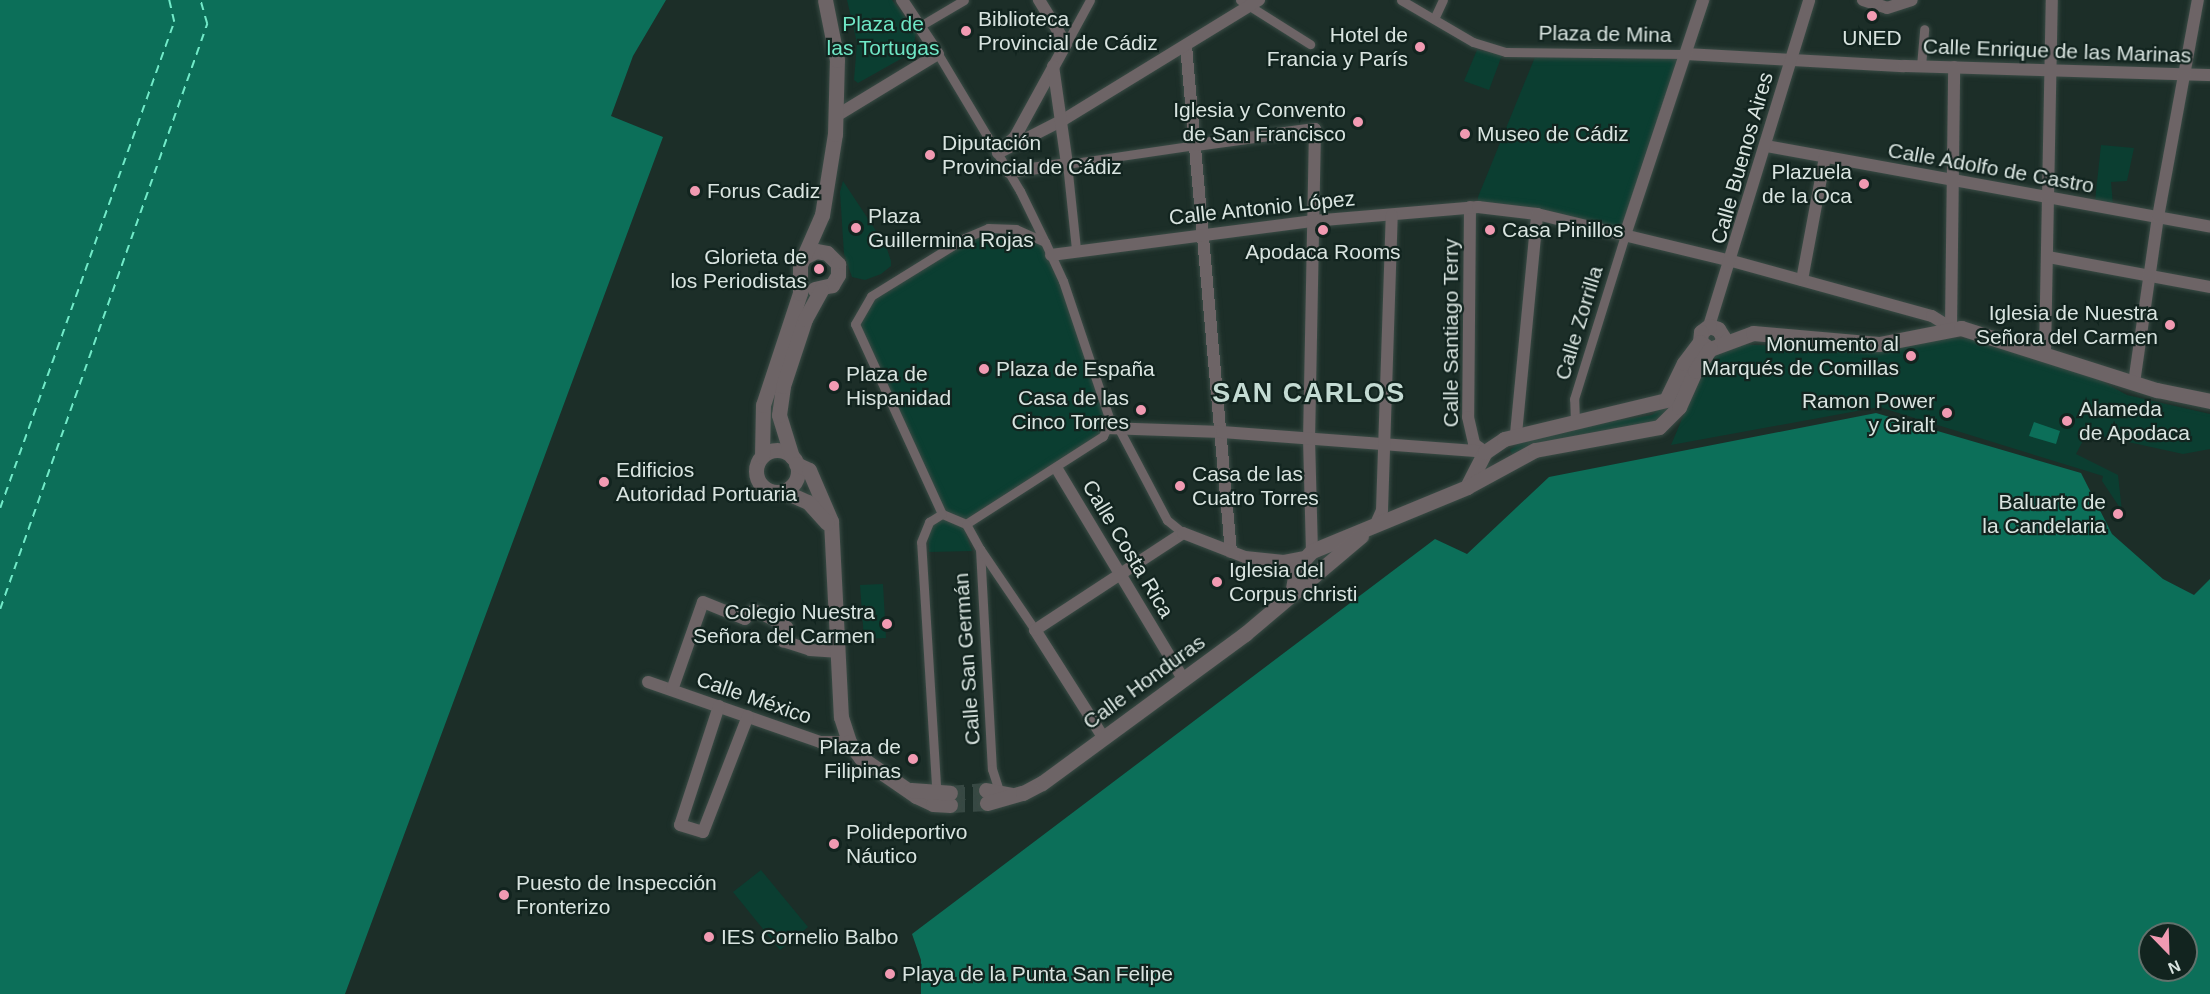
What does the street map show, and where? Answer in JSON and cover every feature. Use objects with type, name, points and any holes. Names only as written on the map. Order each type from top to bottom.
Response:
[{"type":"street","points":[[825,0],[837,60],[836,116],[822,215],[801,265],[800,293],[764,405],[762,456],[755,470],[759,483],[770,491],[783,491],[818,510],[831,531]]},
{"type":"street","points":[[902,0],[998,153],[1045,242],[1110,420],[1103,436],[1057,469],[966,524],[942,514],[855,324],[856,319],[871,296],[978,232],[988,228],[1016,230],[1045,242]]},
{"type":"street","points":[[920,26],[964,0]]},
{"type":"street","points":[[1039,0],[1066,44]]},
{"type":"street","points":[[998,153],[1015,137],[1090,0]]},
{"type":"street","name":"Plaza de Mina","points":[[1401,0],[1473,42],[1506,52],[1686,54],[1625,235]]},
{"type":"street","points":[[1434,19],[1443,0]]},
{"type":"street","points":[[1686,54],[1703,0]]},
{"type":"street","name":"Calle Buenos Aires","points":[[1714,327],[1809,0]]},
{"type":"street","points":[[1863,0],[1887,8],[1912,0]]},
{"type":"street","points":[[2044,353],[2048,257],[2047,197],[2052,0]]},
{"type":"street","points":[[2134,383],[2158,218],[2198,0]]},
{"type":"street","points":[[998,153],[1063,120],[1186,46],[1249,2],[1310,44]]},
{"type":"street","points":[[1921,66],[1924,29]]},
{"type":"street","points":[[1186,46],[1205,233],[1231,552]]},
{"type":"street","points":[[836,116],[938,54]]},
{"type":"street","name":"Calle Enrique de las Marinas","points":[[1686,54],[1921,66],[2210,75]]},
{"type":"street","points":[[1053,66],[1063,120],[1076,249]]},
{"type":"street","points":[[1951,328],[1950,180],[1954,67]]},
{"type":"street","points":[[1009,172],[1315,129],[1308,554],[1293,578],[1292,594]]},
{"type":"street","name":"Calle Adolfo de Castro","points":[[1766,146],[2210,227]]},
{"type":"street","points":[[1802,280],[1825,157]]},
{"type":"street","points":[[1474,207],[1537,214],[1732,261],[1932,316],[1951,328],[2044,353],[2134,383],[2210,401]]},
{"type":"street","name":"Calle Antonio López","points":[[1051,255],[1076,249],[1205,233],[1474,207]]},
{"type":"street","name":"Calle Santiago Terry","points":[[1474,207],[1468,417],[1474,444],[1485,452]]},
{"type":"street","points":[[1516,434],[1537,214]]},
{"type":"street","points":[[783,491],[794,483],[794,460],[779,414],[783,386],[805,319],[821,290],[832,285],[838,275],[838,264],[831,255],[822,215]]},
{"type":"street","points":[[1368,530],[1382,516],[1382,443],[1392,215]]},
{"type":"street","name":"Calle Zorrilla","points":[[1575,422],[1574,399],[1625,235]]},
{"type":"street","points":[[806,256],[821,251],[831,255]]},
{"type":"street","points":[[2048,257],[2149,274],[2210,288]]},
{"type":"street","points":[[801,277],[810,287],[821,290]]},
{"type":"street","points":[[1710,345],[1701,332],[1714,327],[1742,328],[1754,333],[1880,344],[1951,328]]},
{"type":"street","points":[[1467,488],[1485,452],[1516,434],[1666,400],[1684,363],[1723,337],[1714,327]]},
{"type":"street","points":[[1119,429],[1167,520],[1183,533],[1231,552],[1263,560],[1308,554],[1467,488],[1535,450],[1659,427],[1679,407],[1695,370],[1710,345],[1754,333]]},
{"type":"street","points":[[1106,428],[1222,432],[1485,452]]},
{"type":"street","points":[[762,456],[779,450],[809,470],[822,494],[831,531],[841,717],[849,742],[861,758],[924,801],[945,794],[921,542],[930,522],[942,514]]},
{"type":"street","name":"Calle Costa Rica","points":[[1057,469],[1184,680]]},
{"type":"street","name":"Calle San Germán","points":[[966,524],[980,549],[992,769],[997,796]]},
{"type":"street","name":"Calle Honduras","points":[[997,796],[1042,783],[1184,680],[1368,530]]},
{"type":"street","points":[[1035,630],[1183,533]]},
{"type":"street","points":[[980,549],[1103,737]]},
{"type":"street","points":[[672,690],[703,602],[745,619],[754,610],[787,627],[783,641],[810,650],[836,652]]},
{"type":"street","name":"Calle México","points":[[648,682],[820,742],[849,742]]},
{"type":"street","points":[[719,706],[680,825],[703,832],[748,716]]},
{"type":"green space","name":"Plaza de las Tortugas","points":[[847,0],[892,0],[916,32],[913,52],[858,83],[854,80],[857,43]]},
{"type":"green space","points":[[1477,50],[1502,55],[1489,90],[1464,81]]},
{"type":"green space","points":[[1686,54],[1625,235],[1478,207],[1478,197],[1535,57]]},
{"type":"green space","points":[[2101,145],[2134,148],[2127,181],[2111,182],[2113,205],[2095,201]]},
{"type":"green space","points":[[843,181],[886,246],[891,261],[891,266],[881,274],[865,280],[852,277],[844,254],[840,192]]},
{"type":"green space","name":"Plaza de España","points":[[1001,228],[1045,242],[1110,421],[1103,436],[966,524],[942,514],[855,324],[865,302],[965,238]]},
{"type":"green space","name":"Alameda de Apodaca","points":[[1937,338],[1969,339],[2083,371],[2127,395],[2210,414],[2210,449],[2183,454],[2087,433],[2076,454],[2118,475],[2122,511],[2102,481],[2103,476],[1879,407],[1671,445],[1706,362],[1726,344],[1858,348]]},
{"type":"green space","points":[[1671,400],[1677,405],[1655,427],[1513,456],[1510,450],[1523,440],[1560,429],[1652,415]]},
{"type":"green space","points":[[943,518],[963,526],[972,551],[929,552],[928,527]]},
{"type":"green space","points":[[883,584],[886,638],[864,639],[860,585]]},
{"type":"green space","points":[[761,870],[808,927],[780,950],[733,892]]},
{"type":"shaded area","points":[[0,0],[666,0],[633,56],[611,116],[663,137],[345,994],[0,994]]},
{"type":"shaded area","points":[[1876,413],[2081,473],[2112,534],[2163,579],[2194,595],[2210,579],[2210,994],[921,994],[921,960],[912,934],[1435,539],[1467,554],[1549,477]]},
{"type":"shaded area","points":[[2034,422],[2060,431],[2056,444],[2029,436]]},
{"type":"ferry route","points":[[0,508],[174,22],[169,0]]},
{"type":"ferry route","points":[[0,609],[207,24],[200,0]]},
{"type":"tunnel","points":[[950,793],[986,790]]},
{"type":"tunnel","points":[[950,805],[987,803]]},
{"type":"place","name":"UNED","points":[[1872,16]]},
{"type":"place","name":"Biblioteca Provincial de Cádiz","points":[[966,31]]},
{"type":"place","name":"Hotel de Francia y París","points":[[1420,47]]},
{"type":"place","name":"Iglesia y Convento de San Francisco","points":[[1358,122]]},
{"type":"place","name":"Museo de Cádiz","points":[[1465,134]]},
{"type":"place","name":"Diputación Provincial de Cádiz","points":[[930,155]]},
{"type":"place","name":"Plazuela de la Oca","points":[[1864,184]]},
{"type":"place","name":"Forus Cadiz","points":[[695,191]]},
{"type":"place","name":"Plaza Guillermina Rojas","points":[[856,228]]},
{"type":"place","name":"Apodaca Rooms","points":[[1323,230]]},
{"type":"place","name":"Casa Pinillos","points":[[1490,230]]},
{"type":"place","name":"Glorieta de los Periodistas","points":[[819,269]]},
{"type":"place","name":"Iglesia de Nuestra Señora del Carmen","points":[[2170,325]]},
{"type":"place","name":"Monumento al Marqués de Comillas","points":[[1911,356]]},
{"type":"place","name":"Plaza de España","points":[[984,369]]},
{"type":"place","name":"Plaza de Hispanidad","points":[[834,386]]},
{"type":"place","name":"Casa de las Cinco Torres","points":[[1141,410]]},
{"type":"place","name":"Ramon Power y Giralt","points":[[1947,413]]},
{"type":"place","name":"Alameda de Apodaca","points":[[2067,421]]},
{"type":"place","name":"Edificios Autoridad Portuaria","points":[[604,482]]},
{"type":"place","name":"Casa de las Cuatro Torres","points":[[1180,486]]},
{"type":"place","name":"Baluarte de la Candelaria","points":[[2118,514]]},
{"type":"place","name":"Iglesia del Corpus christi","points":[[1217,582]]},
{"type":"place","name":"Colegio Nuestra Señora del Carmen","points":[[887,624]]},
{"type":"place","name":"Plaza de Filipinas","points":[[913,759]]},
{"type":"place","name":"Polideportivo Náutico","points":[[834,844]]},
{"type":"place","name":"Puesto de Inspección Fronterizo","points":[[504,895]]},
{"type":"place","name":"IES Cornelio Balbo","points":[[709,937]]},
{"type":"place","name":"Playa de la Punta San Felipe","points":[[890,974]]},
{"type":"district","name":"SAN CARLOS","points":[[1309,394]]}]
